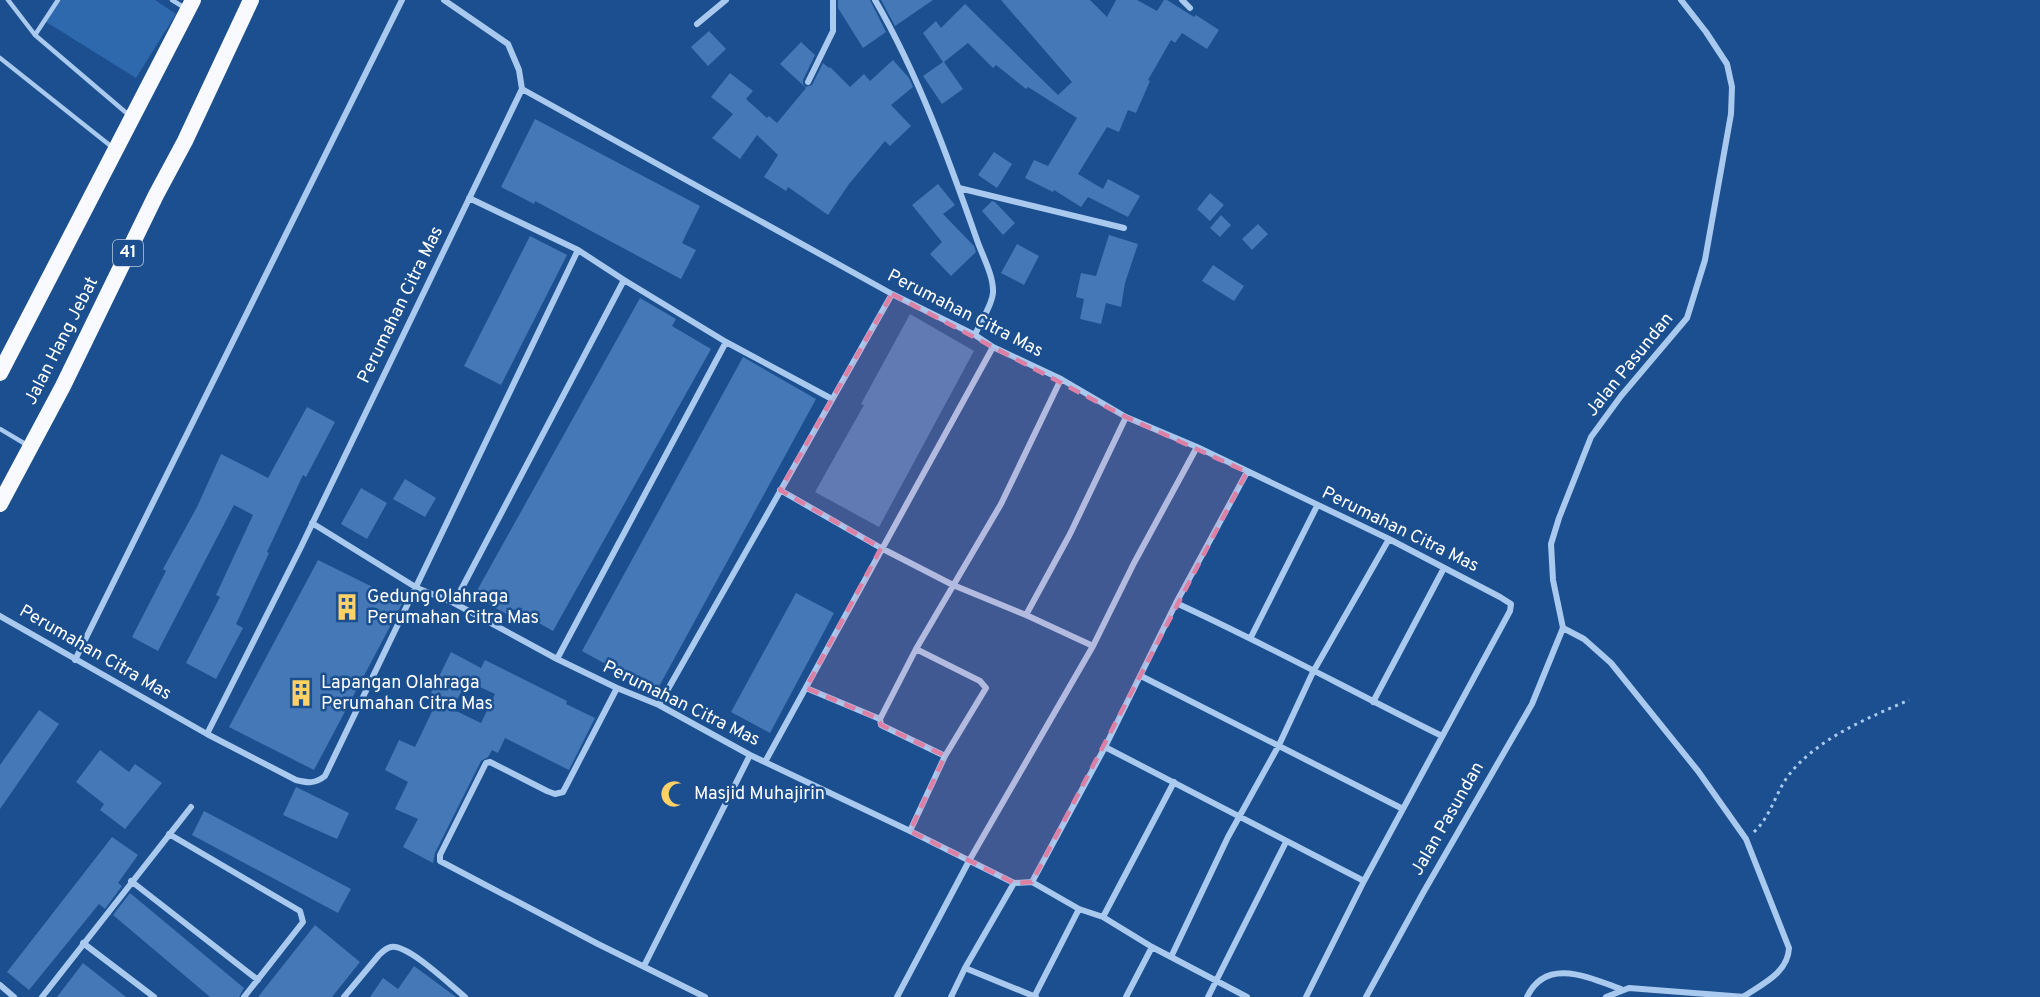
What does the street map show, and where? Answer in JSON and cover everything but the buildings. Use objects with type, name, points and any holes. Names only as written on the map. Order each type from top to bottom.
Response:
[{"type":"highway","name":"Jalan Hang Jebat","points":[[0,504],[63,386],[156,195],[185,141],[251,0]]},
{"type":"highway","points":[[0,373],[74,232],[114,148],[190,5]]},
{"type":"street","points":[[75,660],[402,0]]},
{"type":"street","points":[[444,0],[508,44],[519,70],[522,89]]},
{"type":"street","points":[[697,24],[726,0]]},
{"type":"street","points":[[808,82],[833,31],[834,0]]},
{"type":"street","points":[[875,0],[897,39],[959,188],[993,289],[992,297],[975,334]]},
{"type":"street","points":[[1182,0],[1190,8]]},
{"type":"street","name":"Jalan Pasundan","points":[[1366,997],[1532,704],[1563,628],[1553,580],[1551,544],[1591,437],[1621,396],[1687,318],[1706,260],[1731,114],[1732,87],[1727,64],[1681,0]]},
{"type":"street","name":"Perumahan Citra Mas","points":[[207,734],[522,89],[892,294],[975,334],[993,347],[1061,379],[1126,417],[1197,447],[1389,539],[1511,604],[1510,611],[1442,736]]},
{"type":"street","points":[[959,188],[1124,228]]},
{"type":"street","points":[[469,198],[578,250],[726,342],[832,399]]},
{"type":"street","name":"Perumahan Citra Mas","points":[[0,616],[207,734],[296,780],[309,783],[318,782],[325,776],[417,588],[578,250]]},
{"type":"street","points":[[454,603],[624,280]]},
{"type":"street","points":[[659,705],[892,294]]},
{"type":"street","points":[[557,659],[726,342]]},
{"type":"street","points":[[765,762],[993,347]]},
{"type":"street","points":[[945,756],[881,725],[880,719],[916,649],[1001,504],[1061,379]]},
{"type":"street","points":[[1026,615],[1070,534],[1126,417]]},
{"type":"street","points":[[897,997],[969,861],[1093,646],[1134,563],[1197,447]]},
{"type":"street","points":[[1032,882],[1105,747],[1176,603],[1247,472]]},
{"type":"street","points":[[780,490],[881,548],[953,585],[1093,646]]},
{"type":"street","points":[[1251,637],[1317,506]]},
{"type":"street","name":"Perumahan Citra Mas","points":[[312,523],[417,588],[454,603],[557,659],[659,705],[750,755],[910,831],[1014,884]]},
{"type":"street","points":[[1171,957],[1228,837],[1279,745],[1313,672],[1389,539]]},
{"type":"street","points":[[1373,702],[1444,568]]},
{"type":"street","points":[[1176,603],[1251,637],[1313,672],[1442,736],[1364,881],[1306,997]]},
{"type":"street","points":[[1563,628],[1584,639],[1611,663],[1698,771],[1746,839],[1789,948],[1789,957],[1781,970],[1743,997]]},
{"type":"street","points":[[910,831],[945,756],[986,688],[980,681],[916,649]]},
{"type":"street","points":[[1141,676],[1403,809]]},
{"type":"street","points":[[617,688],[563,792],[555,794],[547,791],[487,762],[439,858],[441,863],[705,997]]},
{"type":"street","points":[[806,688],[880,719]]},
{"type":"street","points":[[1105,747],[1364,881]]},
{"type":"street","points":[[644,966],[750,755]]},
{"type":"street","points":[[1103,917],[1174,782]]},
{"type":"street","points":[[42,997],[191,807]]},
{"type":"street","points":[[169,834],[300,910],[303,922],[244,997]]},
{"type":"street","points":[[1208,997],[1286,842]]},
{"type":"street","points":[[131,881],[258,980]]},
{"type":"street","points":[[951,997],[965,968],[1014,884],[1032,882],[1079,909],[1103,917],[1152,947],[1247,997]]},
{"type":"street","points":[[965,968],[1034,997],[1079,909]]},
{"type":"street","points":[[83,944],[153,997]]},
{"type":"street","points":[[355,997],[346,994],[379,955],[385,949],[392,947],[407,951],[465,997]]},
{"type":"street","points":[[1126,997],[1152,947]]},
{"type":"street","points":[[1527,997],[1538,980],[1548,975],[1575,973],[1622,990]]},
{"type":"street","points":[[0,986],[14,997]]},
{"type":"street","points":[[1606,997],[1629,988],[1750,997]]},
{"type":"lane","points":[[8,0],[35,35],[132,117]]},
{"type":"lane","points":[[35,35],[58,0]]},
{"type":"lane","points":[[172,0],[190,5]]},
{"type":"lane","points":[[0,58],[114,148]]},
{"type":"lane","points":[[0,429],[29,447]]},
{"type":"path","points":[[1746,839],[1764,822],[1786,778],[1802,760],[1855,724],[1909,700]]},
{"type":"highlighted area","points":[[892,294],[1126,417],[1247,472],[1032,882],[1014,883],[910,831],[945,756],[881,725],[877,718],[806,688],[881,548],[780,490]]},
{"type":"shaded area","points":[[56,0],[155,0],[176,14],[136,78],[43,20]]},
{"type":"place","name":"Gedung Olahraga Perumahan Citra Mas","points":[[347,607]]},
{"type":"place","name":"Lapangan Olahraga Perumahan Citra Mas","points":[[301,693]]},
{"type":"place","name":"Masjid Muhajirin","points":[[674,794]]}]
